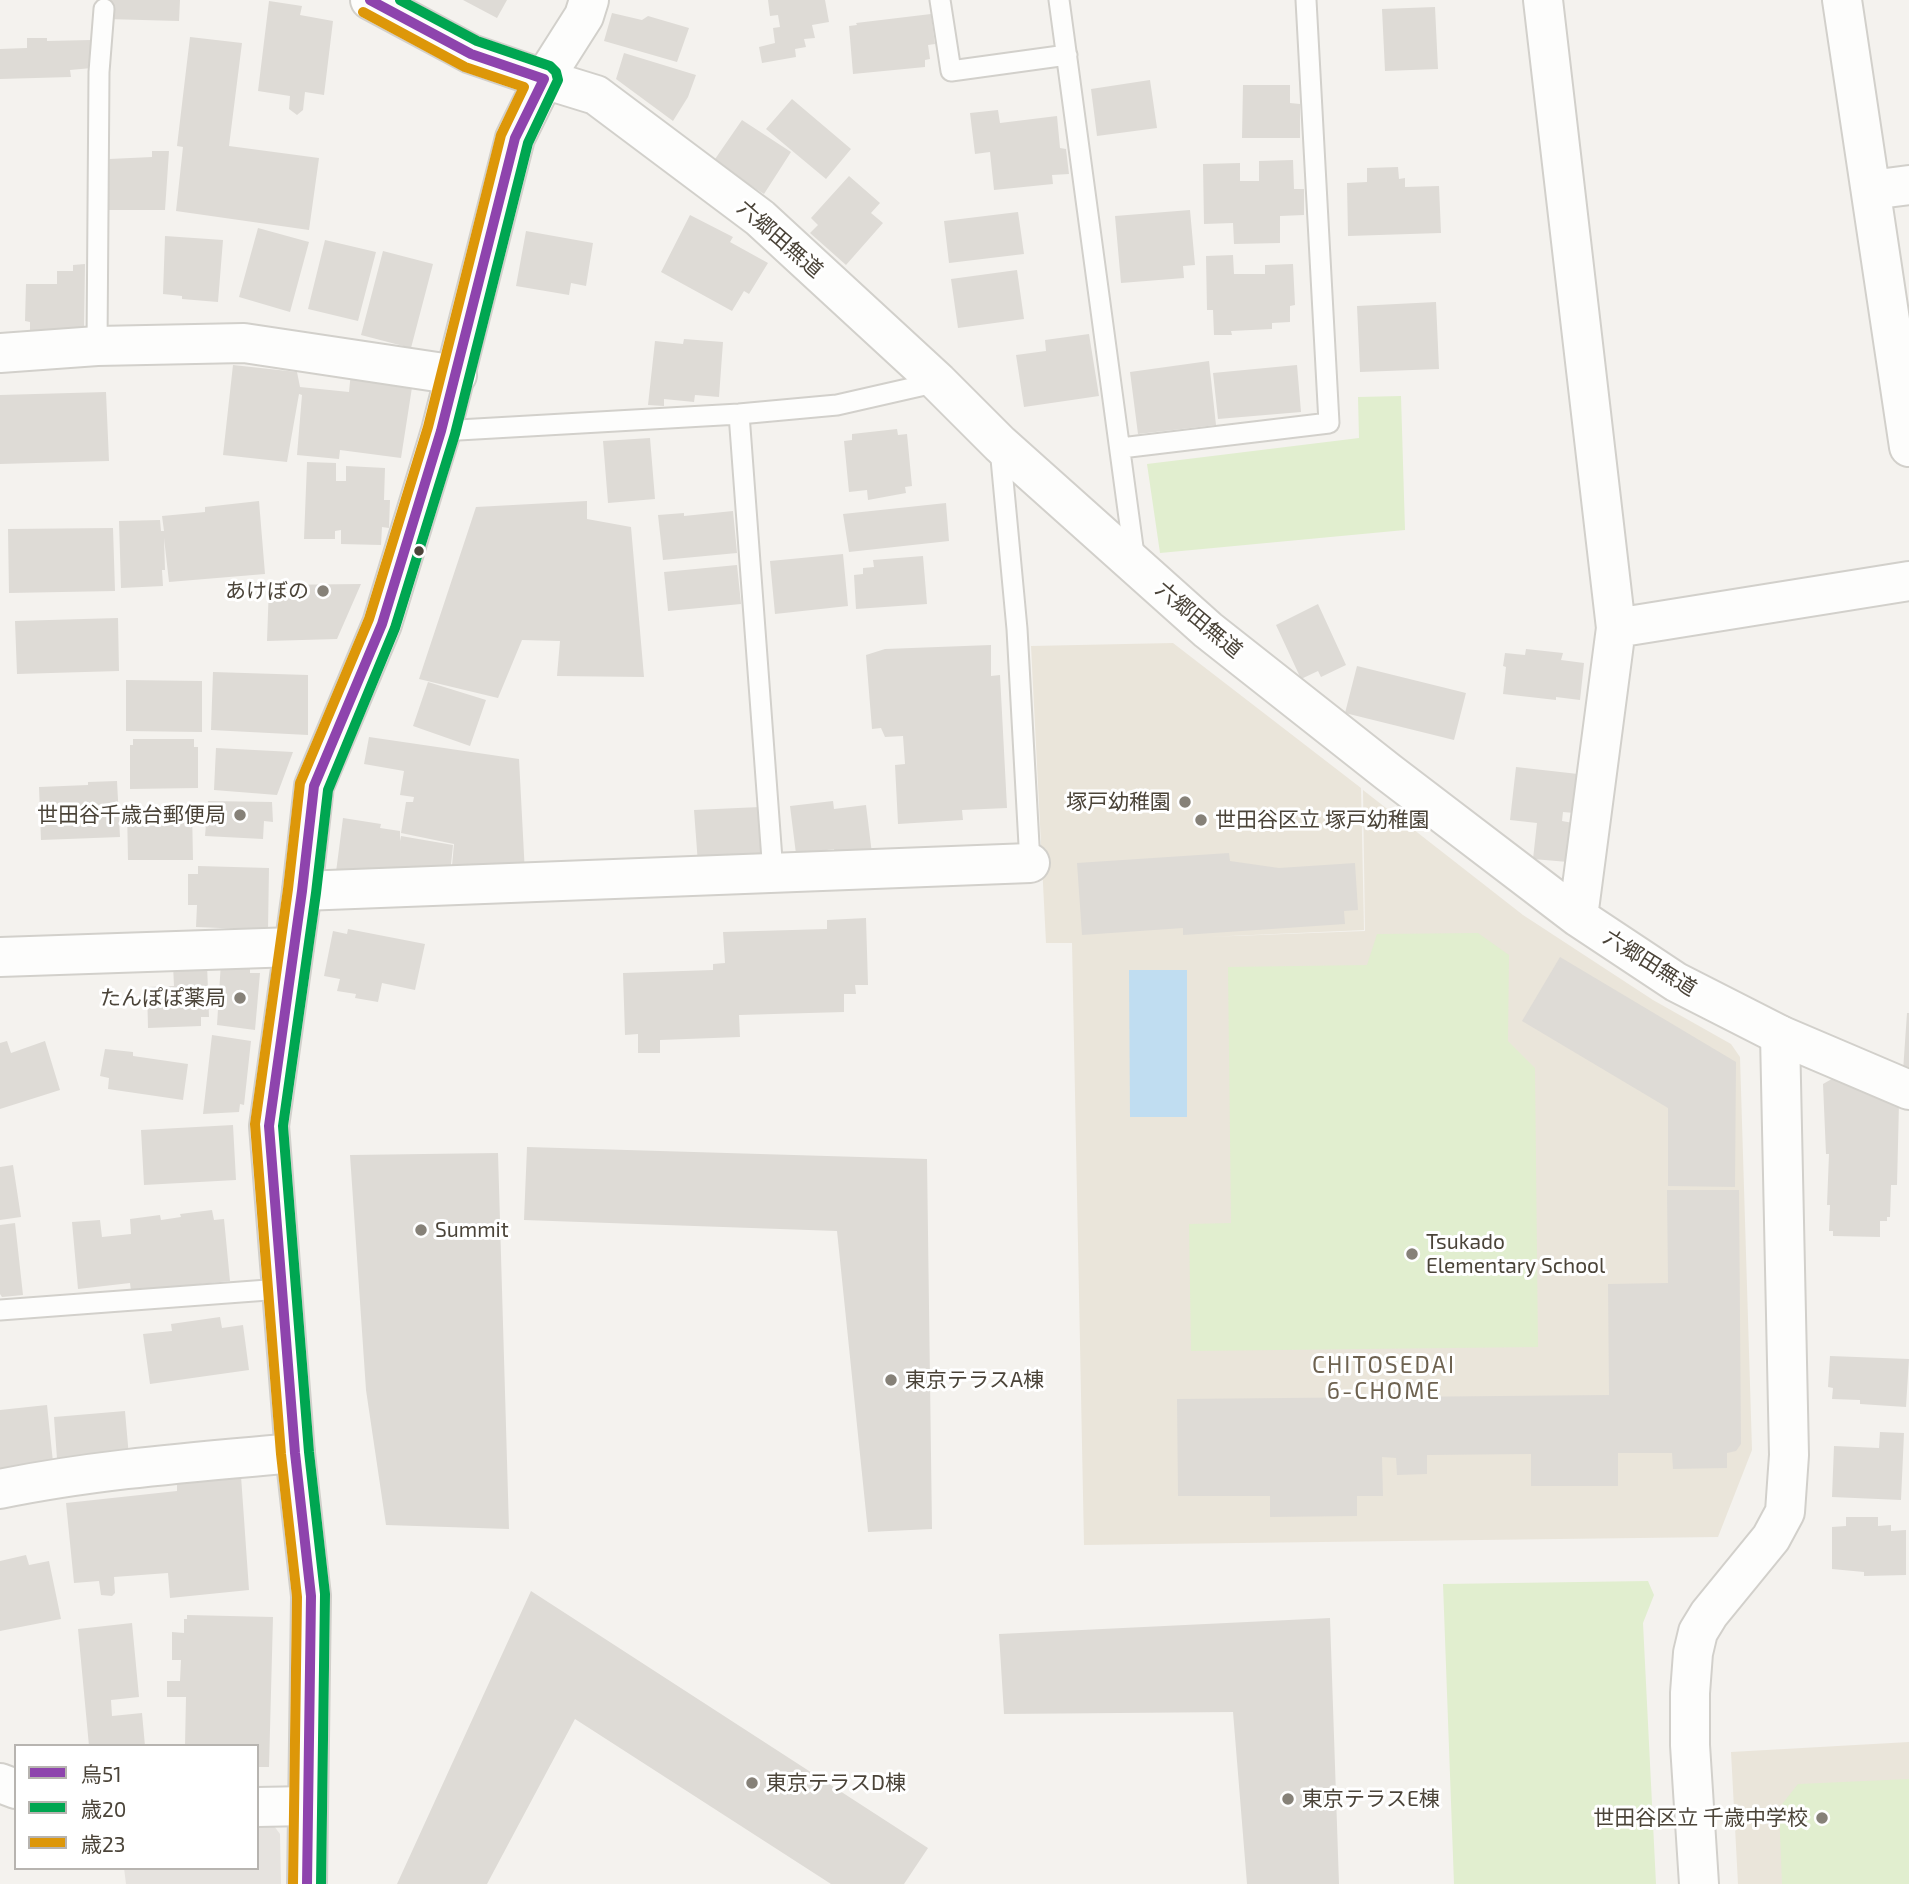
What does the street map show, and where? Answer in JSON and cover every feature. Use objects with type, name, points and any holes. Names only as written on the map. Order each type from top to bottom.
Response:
[{"type":"street","name":"六郷田無道","points":[[370,0],[471,54],[596,95],[760,218],[939,382],[1000,444],[1208,629],[1398,780],[1578,917],[1676,982],[1780,1035],[1909,1090]]},
{"type":"street","points":[[307,1884],[311,1596],[295,1452],[269,1126],[314,786],[382,624],[457,374],[515,138],[544,79],[584,16],[589,0]]},
{"type":"street","points":[[1543,0],[1616,628],[1578,917]]},
{"type":"street","points":[[1842,0],[1909,447]]},
{"type":"street","points":[[1871,191],[1909,185]]},
{"type":"street","points":[[0,353],[97,346],[244,344],[457,374]]},
{"type":"street","points":[[1616,628],[1909,581]]},
{"type":"street","points":[[302,891],[1030,863]]},
{"type":"street","points":[[0,957],[294,947]]},
{"type":"street","points":[[1699,1884],[1690,1745],[1693,1653],[1699,1632],[1709,1614],[1771,1538],[1784,1512],[1789,1455],[1780,1035]]},
{"type":"street","points":[[0,1489],[48,1479],[295,1452]]},
{"type":"street","points":[[259,1807],[308,1806]]},
{"type":"lane","points":[[940,0],[951,71],[1067,55]]},
{"type":"lane","points":[[1059,0],[1136,566]]},
{"type":"lane","points":[[1121,447],[1329,423],[1306,0]]},
{"type":"lane","points":[[97,346],[99,72],[104,9]]},
{"type":"lane","points":[[441,431],[739,414],[837,405],[939,382]]},
{"type":"lane","points":[[739,414],[773,873]]},
{"type":"lane","points":[[1000,444],[1017,629],[1030,863]]},
{"type":"lane","points":[[0,1310],[281,1289]]},
{"type":"shaded area","name":"Tsukado Elementary School","points":[[1173,643],[1361,788],[1364,930],[1207,937],[1365,931],[1363,790],[1523,915],[1653,1000],[1731,1044],[1740,1057],[1752,1450],[1718,1537],[1084,1545],[1072,943],[1046,943],[1031,646]]},
{"type":"shaded area","name":"世田谷区立 千歳中学校","points":[[1909,1742],[1909,1884],[1738,1884],[1731,1752]]},
{"type":"shaded area","points":[[259,1818],[268,1818],[280,1834],[281,1884],[126,1884],[124,1870],[259,1870]]},
{"type":"green space","points":[[1401,396],[1405,530],[1160,553],[1147,464],[1359,438],[1358,397]]},
{"type":"green space","points":[[1478,933],[1509,955],[1508,1041],[1535,1068],[1538,1347],[1191,1351],[1189,1224],[1231,1223],[1228,967],[1367,965],[1377,934]]},
{"type":"green space","points":[[1648,1581],[1654,1595],[1643,1623],[1656,1884],[1454,1884],[1443,1584]]},
{"type":"green space","points":[[1909,1779],[1909,1884],[1782,1884],[1779,1808],[1798,1784]]},
{"type":"water","points":[[1129,970],[1187,970],[1187,1117],[1130,1117]]},
{"type":"building","points":[[107,0],[180,0],[179,21],[106,19]]},
{"type":"building","points":[[463,0],[507,0],[497,18]]},
{"type":"building","points":[[768,0],[825,0],[829,22],[812,25],[815,38],[804,39],[806,47],[795,49],[796,57],[762,63],[759,47],[775,43],[773,28],[780,27],[778,15],[770,16]]},
{"type":"building","points":[[269,1],[302,6],[300,15],[333,21],[324,95],[305,92],[303,110],[297,115],[289,109],[290,96],[258,91]]},
{"type":"building","points":[[1435,7],[1438,69],[1385,71],[1382,9]]},
{"type":"building","points":[[612,13],[642,20],[648,16],[689,28],[677,62],[604,41]]},
{"type":"building","points":[[931,14],[935,44],[928,45],[930,59],[925,60],[925,67],[853,74],[849,26]]},
{"type":"building","points":[[190,37],[242,43],[229,146],[319,158],[309,230],[176,211],[183,147],[177,146]]},
{"type":"building","points":[[27,38],[47,38],[47,41],[91,40],[92,68],[70,70],[71,77],[0,79],[0,49],[27,48]]},
{"type":"building","points":[[624,53],[696,75],[688,97],[673,121],[616,79]]},
{"type":"building","points":[[1150,80],[1157,128],[1097,136],[1091,89]]},
{"type":"building","points":[[1243,85],[1290,85],[1290,103],[1300,104],[1300,138],[1242,138]]},
{"type":"building","points":[[792,99],[851,149],[826,179],[766,129]]},
{"type":"building","points":[[998,110],[1000,123],[1057,116],[1060,148],[1066,149],[1069,174],[1052,175],[1053,184],[994,190],[990,152],[975,154],[970,113]]},
{"type":"building","points":[[742,120],[791,152],[764,194],[713,162]]},
{"type":"building","points":[[152,151],[169,151],[165,210],[109,210],[109,159],[152,157]]},
{"type":"building","points":[[1293,160],[1294,189],[1304,189],[1304,215],[1280,216],[1280,243],[1234,244],[1233,223],[1204,224],[1203,164],[1240,163],[1240,181],[1259,181],[1259,161]]},
{"type":"building","points":[[1398,167],[1399,179],[1405,178],[1405,187],[1439,186],[1441,233],[1348,236],[1347,183],[1367,182],[1367,168]]},
{"type":"building","points":[[849,176],[880,203],[871,213],[883,223],[846,265],[810,233],[818,225],[811,218]]},
{"type":"building","points":[[1190,210],[1195,265],[1183,266],[1184,278],[1121,283],[1115,216]]},
{"type":"building","points":[[1018,212],[1024,254],[949,263],[944,221]]},
{"type":"building","points":[[690,215],[733,237],[730,242],[768,263],[749,294],[744,291],[732,311],[661,272]]},
{"type":"building","points":[[258,228],[309,242],[290,312],[239,297]]},
{"type":"building","points":[[526,231],[593,243],[586,286],[571,283],[569,295],[516,286]]},
{"type":"building","points":[[165,236],[223,240],[218,302],[182,299],[182,296],[163,294]]},
{"type":"building","points":[[325,240],[376,252],[358,321],[308,309]]},
{"type":"building","points":[[383,251],[433,264],[411,348],[361,335]]},
{"type":"building","points":[[1233,255],[1234,274],[1265,274],[1265,265],[1293,264],[1295,305],[1290,306],[1290,322],[1272,323],[1272,329],[1231,331],[1232,335],[1214,335],[1213,310],[1207,310],[1206,256]]},
{"type":"building","points":[[85,264],[84,329],[67,328],[67,335],[30,334],[30,322],[25,321],[26,284],[57,284],[57,271],[73,271],[73,265]]},
{"type":"building","points":[[1017,270],[1024,319],[958,328],[951,279]]},
{"type":"building","points":[[1436,302],[1439,369],[1360,372],[1357,306]]},
{"type":"building","points":[[1089,334],[1099,396],[1024,407],[1016,355],[1046,351],[1045,340]]},
{"type":"building","points":[[684,339],[723,342],[719,397],[695,395],[694,402],[664,399],[664,406],[648,405],[655,341],[683,344]]},
{"type":"building","points":[[1209,361],[1216,425],[1138,434],[1130,372]]},
{"type":"building","points":[[233,365],[297,372],[300,387],[349,392],[351,372],[413,381],[401,458],[340,450],[339,459],[297,455],[302,395],[299,394],[287,462],[223,455]]},
{"type":"building","points":[[1297,365],[1301,412],[1218,419],[1213,373]]},
{"type":"building","points":[[106,392],[109,461],[0,464],[0,395]]},
{"type":"building","points":[[897,429],[898,435],[907,434],[912,486],[905,487],[906,493],[868,500],[867,490],[849,492],[844,441],[852,440],[852,434]]},
{"type":"building","points":[[650,438],[655,499],[608,503],[603,441]]},
{"type":"building","points":[[307,462],[336,463],[336,481],[346,481],[346,466],[385,468],[384,500],[390,500],[389,528],[382,527],[381,545],[341,544],[341,530],[335,531],[335,539],[304,539]]},
{"type":"building","points":[[259,501],[265,574],[169,582],[164,538],[163,586],[121,588],[119,521],[160,520],[161,531],[164,531],[162,516],[205,512],[205,507]]},
{"type":"building","points":[[587,501],[587,519],[631,527],[644,677],[557,676],[560,641],[522,640],[498,698],[419,679],[476,507]]},
{"type":"building","points":[[946,503],[949,541],[849,552],[843,514]]},
{"type":"building","points":[[733,511],[737,553],[663,560],[658,515],[684,513],[684,516]]},
{"type":"building","points":[[113,528],[115,591],[9,593],[8,529]]},
{"type":"building","points":[[843,554],[848,606],[775,614],[770,561]]},
{"type":"building","points":[[923,556],[927,604],[856,609],[854,575],[863,574],[863,568],[874,567],[873,560]]},
{"type":"building","points":[[737,565],[741,604],[668,611],[664,572]]},
{"type":"building","points":[[361,584],[337,639],[267,641],[269,585]]},
{"type":"building","points":[[1318,604],[1346,665],[1321,677],[1318,671],[1301,679],[1276,625]]},
{"type":"building","points":[[118,618],[119,671],[17,674],[15,621]]},
{"type":"building","points":[[991,645],[991,676],[1000,675],[1007,808],[962,810],[963,820],[898,824],[895,765],[905,764],[903,736],[885,737],[881,728],[872,729],[866,655],[885,649]]},
{"type":"building","points":[[1526,649],[1563,653],[1561,660],[1584,663],[1580,700],[1503,694],[1505,653],[1525,655]]},
{"type":"building","points":[[1357,666],[1466,693],[1454,740],[1345,713]]},
{"type":"building","points":[[213,672],[308,675],[308,735],[211,730]]},
{"type":"building","points":[[126,680],[202,681],[202,732],[126,731]]},
{"type":"building","points":[[428,682],[486,700],[470,746],[413,726]]},
{"type":"building","points":[[369,737],[519,759],[525,874],[451,877],[454,844],[401,833],[406,802],[413,802],[414,797],[400,795],[404,771],[364,764]]},
{"type":"building","points":[[133,739],[194,739],[194,747],[198,747],[198,788],[130,789],[130,745],[133,745]]},
{"type":"building","points":[[216,748],[293,752],[277,795],[214,790]]},
{"type":"building","points":[[1516,767],[1578,774],[1574,813],[1563,812],[1562,821],[1573,823],[1568,862],[1533,859],[1537,823],[1510,820]]},
{"type":"building","points":[[117,781],[120,837],[41,840],[39,787]]},
{"type":"building","points":[[208,801],[272,802],[273,822],[264,821],[263,839],[205,836]]},
{"type":"building","points":[[833,801],[834,809],[866,805],[872,854],[835,858],[834,849],[796,854],[790,806]]},
{"type":"building","points":[[760,807],[764,861],[698,864],[694,810]]},
{"type":"building","points":[[127,809],[192,809],[193,860],[128,860]]},
{"type":"building","points":[[343,818],[381,824],[380,828],[400,831],[400,841],[401,836],[453,845],[450,874],[336,872]]},
{"type":"building","points":[[1229,853],[1230,861],[1279,868],[1355,863],[1358,910],[1344,911],[1345,924],[1183,935],[1183,928],[1082,935],[1077,863]]},
{"type":"building","points":[[198,866],[269,868],[268,930],[196,927],[197,905],[188,905],[188,874],[198,874]]},
{"type":"building","points":[[866,918],[868,985],[855,985],[856,994],[844,994],[844,1012],[739,1015],[740,1037],[660,1040],[660,1053],[638,1053],[638,1034],[625,1035],[623,973],[713,970],[713,964],[725,963],[723,932],[827,929],[827,920]]},
{"type":"building","points":[[348,929],[425,944],[415,990],[382,983],[378,1002],[337,991],[340,979],[324,976],[333,931],[347,934]]},
{"type":"building","points":[[1560,957],[1736,1062],[1735,1187],[1668,1186],[1668,1108],[1522,1021]]},
{"type":"building","points":[[221,962],[250,965],[250,973],[260,973],[255,1030],[217,1025]]},
{"type":"building","points":[[207,964],[209,1017],[201,1017],[201,1026],[148,1028],[147,987],[174,986],[173,965]]},
{"type":"building","points":[[1909,1013],[1909,1074],[1903,1071]]},
{"type":"building","points":[[212,1035],[251,1041],[244,1105],[240,1104],[239,1112],[203,1114]]},
{"type":"building","points":[[7,1041],[11,1053],[45,1041],[60,1090],[0,1109],[0,1043]]},
{"type":"building","points":[[105,1049],[188,1064],[183,1100],[108,1089],[109,1078],[100,1076]]},
{"type":"building","points":[[1837,1076],[1899,1103],[1897,1185],[1891,1185],[1890,1217],[1887,1217],[1887,1221],[1880,1221],[1880,1237],[1833,1236],[1833,1231],[1829,1231],[1829,1154],[1826,1154],[1823,1084]]},
{"type":"building","points":[[233,1125],[236,1180],[144,1185],[141,1130]]},
{"type":"building","name":"東京テラスA棟","points":[[527,1147],[927,1159],[932,1529],[868,1532],[837,1231],[524,1220]]},
{"type":"building","points":[[498,1153],[509,1529],[386,1525],[366,1390],[350,1155]]},
{"type":"building","points":[[13,1165],[21,1217],[0,1220],[0,1167]]},
{"type":"building","points":[[1667,1190],[1739,1190],[1741,1444],[1736,1451],[1727,1453],[1727,1468],[1673,1469],[1672,1453],[1618,1453],[1618,1486],[1531,1486],[1531,1454],[1427,1455],[1427,1474],[1397,1475],[1396,1458],[1382,1457],[1383,1496],[1357,1496],[1357,1516],[1270,1517],[1270,1496],[1178,1496],[1177,1399],[1609,1395],[1608,1284],[1668,1283]]},
{"type":"building","points":[[212,1210],[214,1220],[224,1219],[230,1281],[131,1291],[130,1283],[78,1289],[72,1222],[100,1220],[102,1237],[131,1234],[130,1219],[160,1215],[161,1220],[181,1217],[180,1214]]},
{"type":"building","points":[[15,1223],[23,1295],[2,1297],[0,1225]]},
{"type":"building","points":[[220,1317],[222,1328],[243,1325],[249,1370],[150,1384],[143,1334],[172,1331],[171,1324]]},
{"type":"building","points":[[1830,1356],[1909,1359],[1906,1407],[1832,1399],[1833,1388],[1828,1387]]},
{"type":"building","points":[[47,1405],[53,1462],[0,1471],[0,1410]]},
{"type":"building","points":[[125,1411],[129,1457],[57,1459],[54,1417]]},
{"type":"building","points":[[1880,1432],[1904,1433],[1901,1500],[1832,1497],[1834,1446],[1879,1448]]},
{"type":"building","points":[[241,1476],[249,1590],[170,1598],[168,1573],[114,1577],[115,1593],[112,1596],[101,1595],[99,1581],[74,1583],[66,1503],[177,1491],[177,1484]]},
{"type":"building","points":[[1846,1517],[1878,1517],[1878,1526],[1891,1525],[1891,1531],[1906,1530],[1906,1575],[1864,1576],[1864,1572],[1832,1569],[1832,1527],[1846,1526]]},
{"type":"building","points":[[26,1555],[29,1565],[49,1561],[61,1619],[0,1631],[0,1561]]},
{"type":"building","name":"東京テラスD棟","points":[[531,1591],[928,1848],[904,1884],[831,1884],[575,1719],[487,1884],[397,1884]]},
{"type":"building","points":[[187,1615],[273,1617],[269,1767],[259,1767],[259,1744],[185,1744],[186,1697],[167,1697],[167,1681],[180,1681],[181,1660],[172,1660],[172,1632],[184,1633],[184,1619],[187,1619]]},
{"type":"building","name":"東京テラスE棟","points":[[1330,1618],[1339,1884],[1247,1884],[1233,1712],[1004,1714],[999,1634]]},
{"type":"building","points":[[132,1623],[139,1697],[111,1700],[112,1716],[142,1713],[145,1744],[89,1744],[78,1629]]},
{"type":"transit line","name":"烏51","points":[[370,0],[471,54],[544,79]]},
{"type":"transit line","name":"歳20","points":[[321,1884],[325,1594],[309,1452],[283,1126],[328,790],[395,628],[455,434],[528,143],[558,80],[556,72],[550,66],[477,41],[400,0]]},
{"type":"transit line","name":"歳23","points":[[293,1884],[297,1597],[281,1454],[255,1124],[300,783],[369,619],[428,427],[501,135],[524,87],[465,67],[363,12]]},
{"type":"transit line","name":"烏51","points":[[307,1884],[311,1596],[295,1453],[269,1126],[314,786],[382,624],[441,431],[515,138],[544,79]]},
{"type":"place","name":"あけぼの","points":[[323,591]]},
{"type":"place","name":"塚戸幼稚園","points":[[1185,802]]},
{"type":"place","name":"世田谷千歳台郵便局","points":[[240,815]]},
{"type":"place","name":"世田谷区立 塚戸幼稚園","points":[[1201,820]]},
{"type":"place","name":"たんぽぽ薬局","points":[[240,998]]},
{"type":"place","name":"Summit","points":[[421,1230]]},
{"type":"place","name":"Tsukado Elementary School","points":[[1412,1254]]},
{"type":"place","name":"東京テラスA棟","points":[[891,1380]]},
{"type":"place","name":"東京テラスD棟","points":[[752,1783]]},
{"type":"place","name":"東京テラスE棟","points":[[1288,1799]]},
{"type":"place","name":"世田谷区立 千歳中学校","points":[[1822,1818]]},
{"type":"district","name":"CHITOSEDAI 6-CHOME","points":[[1384,1378]]}]
